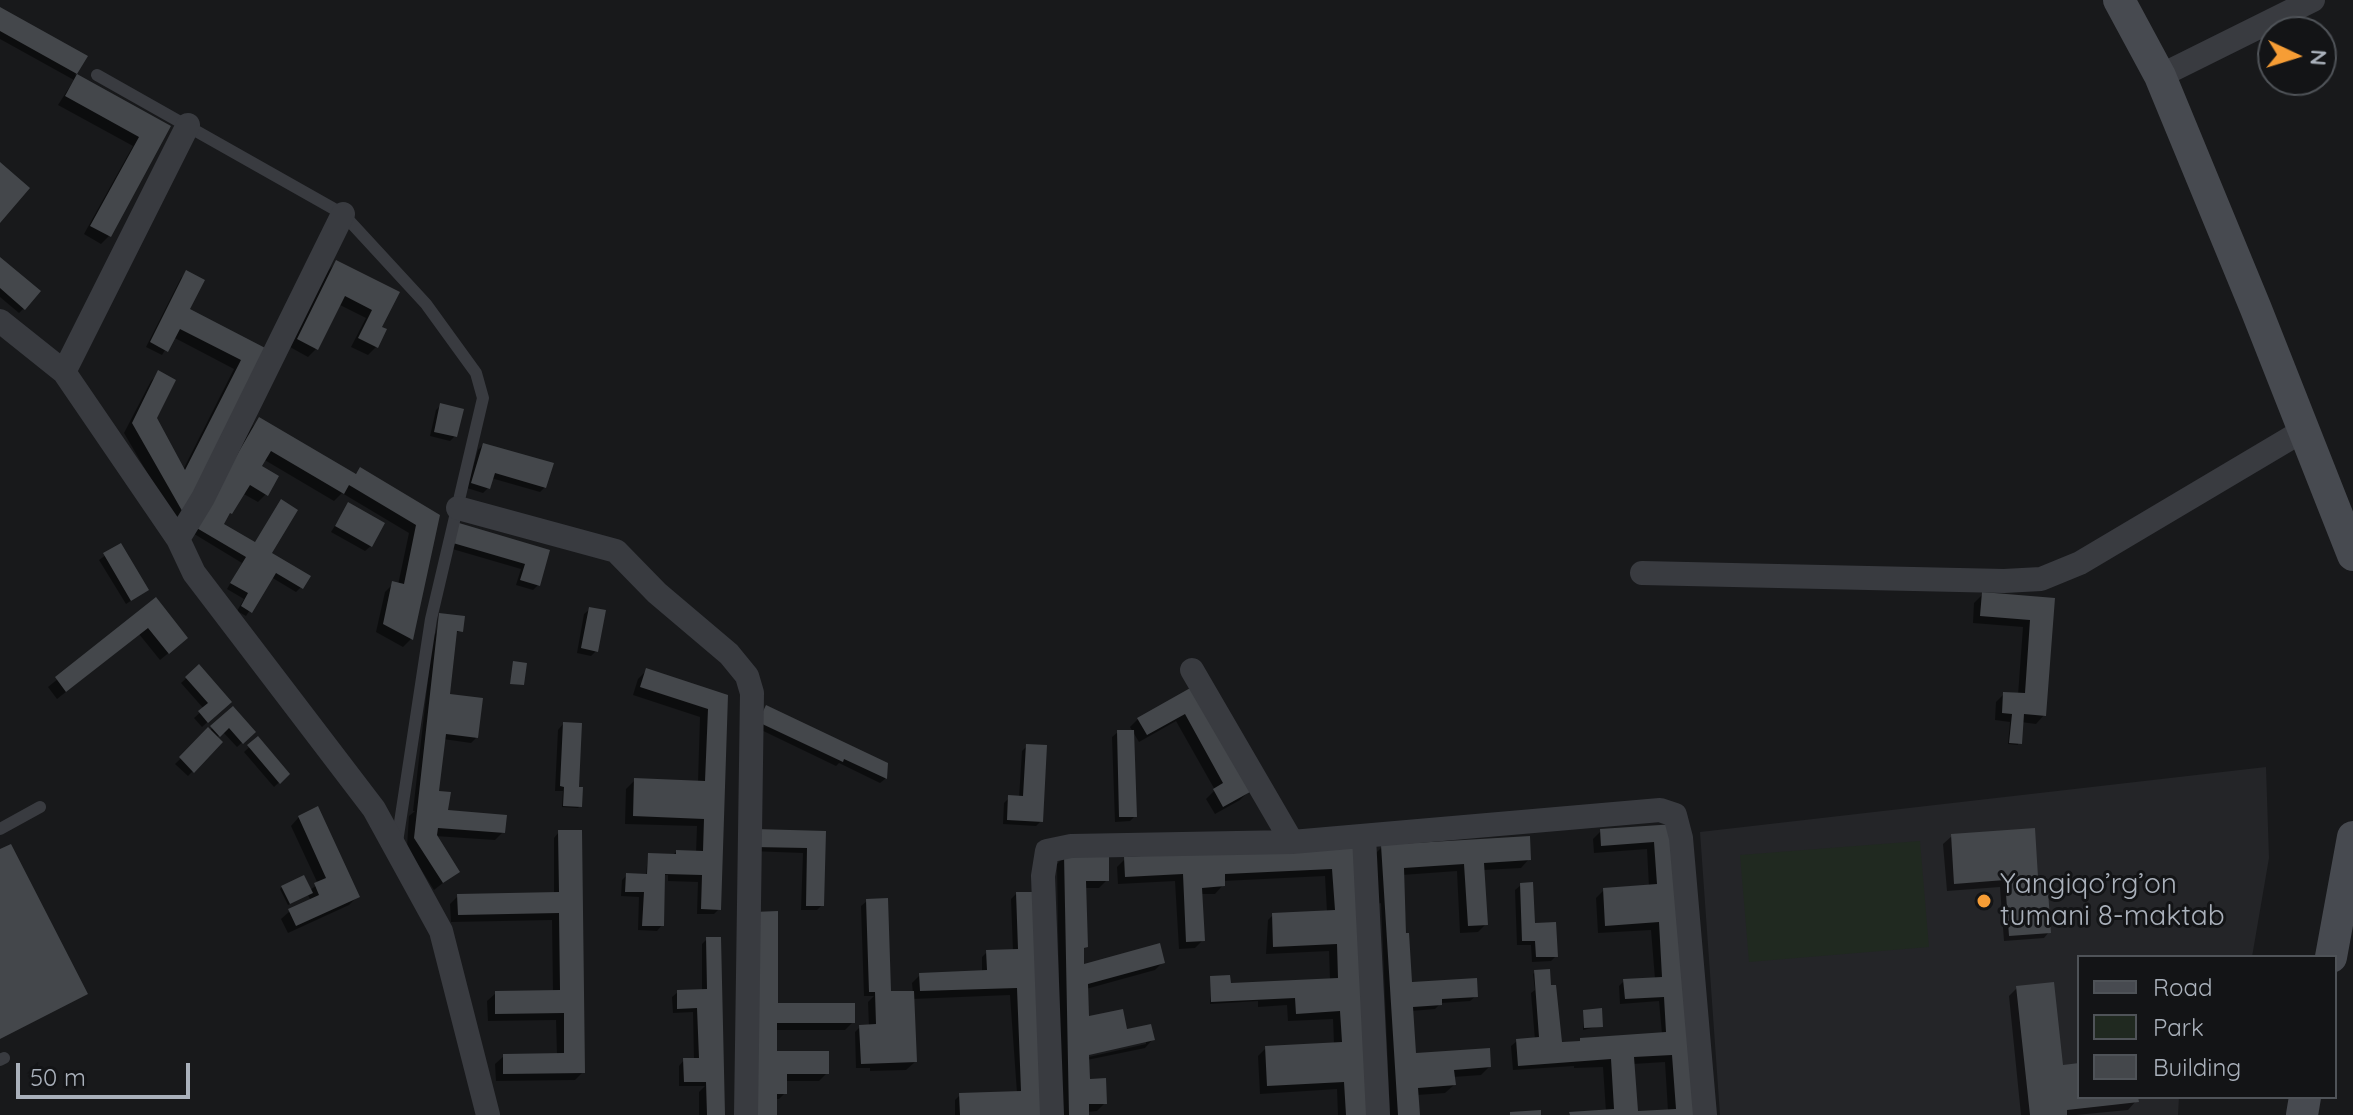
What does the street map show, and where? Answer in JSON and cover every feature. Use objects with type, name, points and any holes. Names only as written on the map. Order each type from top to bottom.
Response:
[{"type":"street","points":[[2119,0],[2160,76],[2353,555]]},
{"type":"street","points":[[2160,76],[2313,0]]},
{"type":"street","points":[[64,372],[188,125]]},
{"type":"street","points":[[178,539],[203,498],[343,214]]},
{"type":"street","points":[[4,330],[64,372],[178,539],[194,573],[374,809],[441,931],[488,1115]]},
{"type":"street","points":[[1642,573],[2004,581],[2041,579],[2080,563],[2304,430]]},
{"type":"street","points":[[458,508],[616,551],[657,593],[729,654],[747,676],[752,693],[746,1115]]},
{"type":"street","points":[[1192,670],[1292,842]]},
{"type":"street","points":[[1052,1115],[1043,876],[1047,851],[1071,846],[1292,842],[1651,810],[1675,815],[1679,825],[1705,1115]]},
{"type":"street","points":[[1364,837],[1378,1115]]},
{"type":"street","points":[[2331,955],[2353,837]]},
{"type":"lane","points":[[97,75],[343,214],[426,304],[476,373],[483,398],[431,619],[396,849]]},
{"type":"lane","points":[[0,829],[40,807]]},
{"type":"shaded area","name":"Yangiqo’rg’on tumani 8-maktab","points":[[2266,767],[2269,858],[2252,955],[2077,955],[2077,1099],[2179,1099],[2178,1115],[1720,1115],[1700,832]]},
{"type":"green space","points":[[1920,841],[1929,947],[1749,962],[1740,855]]},
{"type":"building","points":[[0,7],[88,56],[77,74],[0,31]]},
{"type":"building","points":[[77,74],[171,126],[111,237],[90,226],[139,137],[65,96]]},
{"type":"building","points":[[0,162],[30,188],[0,223]]},
{"type":"building","points":[[0,257],[41,291],[25,310],[0,288]]},
{"type":"building","points":[[336,260],[400,292],[382,327],[387,329],[378,348],[358,338],[372,310],[345,296],[318,350],[297,339]]},
{"type":"building","points":[[186,270],[205,280],[190,309],[271,351],[185,516],[132,423],[158,370],[176,380],[157,418],[185,470],[241,360],[180,329],[168,352],[150,342]]},
{"type":"building","points":[[440,403],[464,409],[457,437],[434,432]]},
{"type":"building","points":[[259,417],[356,474],[360,467],[440,515],[413,640],[383,624],[392,581],[404,584],[416,525],[349,485],[344,494],[271,451],[262,466],[279,476],[268,496],[250,485],[224,524],[255,542],[281,499],[298,510],[272,553],[311,576],[303,589],[276,573],[252,613],[241,606],[248,593],[230,583],[246,557],[195,527]]},
{"type":"building","points":[[483,443],[554,463],[546,488],[495,473],[490,489],[471,483]]},
{"type":"building","points":[[348,502],[385,523],[372,547],[335,526]]},
{"type":"building","points":[[459,523],[550,550],[540,586],[520,580],[525,564],[453,543]]},
{"type":"building","points":[[121,543],[149,590],[131,601],[103,553]]},
{"type":"building","points":[[1982,592],[2055,598],[2046,716],[2024,714],[2022,744],[2009,743],[2012,714],[2002,713],[2003,692],[2025,693],[2030,620],[1980,616]]},
{"type":"building","points":[[156,597],[188,638],[169,654],[148,628],[66,692],[55,677]]},
{"type":"building","points":[[589,607],[606,610],[598,652],[581,648]]},
{"type":"building","points":[[439,613],[465,616],[463,632],[457,631],[450,694],[483,698],[478,738],[446,734],[439,791],[451,792],[448,810],[507,815],[505,833],[438,828],[437,835],[460,872],[443,883],[414,838]]},
{"type":"building","points":[[513,661],[527,663],[524,685],[510,684]]},
{"type":"building","points":[[199,664],[232,702],[208,723],[198,711],[208,703],[185,677]]},
{"type":"building","points":[[646,668],[728,695],[721,910],[701,909],[702,875],[665,874],[664,926],[642,926],[644,892],[625,892],[626,873],[647,874],[648,853],[703,851],[704,819],[633,816],[634,778],[705,781],[708,709],[640,687]]},
{"type":"building","points":[[1192,687],[1250,792],[1223,807],[1213,789],[1223,783],[1185,714],[1147,735],[1137,718]]},
{"type":"building","points":[[766,705],[888,763],[887,779],[758,722]]},
{"type":"building","points":[[233,706],[256,732],[243,744],[229,728],[220,737],[210,726]]},
{"type":"building","points":[[563,722],[582,723],[579,787],[583,787],[582,807],[563,806],[564,787],[560,786]]},
{"type":"building","points":[[208,727],[223,742],[194,773],[179,757]]},
{"type":"building","points":[[1117,730],[1134,730],[1137,817],[1119,817]]},
{"type":"building","points":[[258,736],[290,774],[280,784],[247,745]]},
{"type":"building","points":[[1026,744],[1047,745],[1043,822],[1007,820],[1008,795],[1023,796]]},
{"type":"building","points":[[318,806],[360,897],[296,926],[288,909],[319,895],[314,883],[326,878],[298,816]]},
{"type":"building","points":[[1675,824],[1695,1115],[1570,1115],[1569,1112],[1614,1109],[1611,1059],[1518,1066],[1516,1039],[1539,1037],[1534,970],[1550,969],[1551,985],[1556,985],[1562,1042],[1666,1032],[1664,997],[1625,999],[1623,979],[1662,977],[1659,922],[1605,926],[1603,888],[1657,884],[1654,842],[1601,846],[1600,829]],"holes":[[[1672,1055],[1676,1109],[1638,1111],[1634,1057]]]},
{"type":"building","points":[[2035,828],[2038,877],[2047,877],[2051,933],[2009,936],[2005,880],[1954,884],[1951,834]]},
{"type":"building","points":[[755,829],[826,831],[824,906],[806,906],[807,848],[754,847]]},
{"type":"building","points":[[558,830],[582,830],[585,1073],[503,1074],[503,1054],[564,1053],[564,1013],[495,1014],[495,991],[560,990],[559,913],[458,915],[457,894],[559,892]]},
{"type":"building","points":[[1530,836],[1531,860],[1484,863],[1488,925],[1468,926],[1464,864],[1404,868],[1406,933],[1409,933],[1412,982],[1477,978],[1478,997],[1442,999],[1442,1005],[1413,1007],[1416,1053],[1490,1048],[1491,1067],[1454,1070],[1456,1085],[1418,1088],[1420,1115],[1398,1115],[1381,845]]},
{"type":"building","points":[[11,844],[88,994],[0,1039],[0,849]]},
{"type":"building","points":[[1354,844],[1368,1115],[1346,1115],[1344,1082],[1267,1086],[1265,1046],[1342,1042],[1340,1011],[1296,1014],[1295,998],[1211,1002],[1210,976],[1230,975],[1231,983],[1338,978],[1337,944],[1273,947],[1272,913],[1335,910],[1332,869],[1225,874],[1225,886],[1202,888],[1205,941],[1186,942],[1183,874],[1125,877],[1124,857]]},
{"type":"building","points":[[1109,853],[1109,881],[1086,881],[1088,947],[1084,948],[1084,964],[1160,943],[1165,963],[1088,984],[1089,1016],[1123,1009],[1127,1029],[1151,1024],[1155,1040],[1089,1055],[1090,1079],[1106,1078],[1107,1104],[1089,1104],[1089,1115],[1069,1115],[1064,854]]},
{"type":"building","points":[[304,875],[313,893],[290,904],[281,886]]},
{"type":"building","points":[[1533,882],[1535,923],[1556,922],[1558,957],[1536,957],[1535,941],[1522,941],[1520,883]]},
{"type":"building","points":[[1016,892],[1035,892],[1044,1115],[960,1115],[959,1093],[1021,1091],[1017,988],[920,991],[919,973],[987,970],[986,950],[1018,949]]},
{"type":"building","points":[[888,898],[891,991],[914,991],[917,1062],[861,1064],[859,1025],[876,1024],[875,992],[869,992],[866,899]]},
{"type":"building","points":[[778,911],[778,1003],[855,1003],[855,1023],[777,1023],[777,1051],[829,1051],[829,1074],[787,1074],[787,1094],[777,1094],[777,1115],[754,1115],[753,912]]},
{"type":"building","points":[[706,937],[721,937],[725,1115],[707,1115],[706,1082],[684,1082],[683,1058],[699,1058],[697,1008],[677,1009],[677,990],[707,989]]},
{"type":"building","points":[[2054,982],[2063,1065],[2077,1063],[2077,1099],[2138,1099],[2139,1102],[2067,1110],[2067,1115],[2030,1115],[2016,986]]},
{"type":"building","points":[[1602,1008],[1603,1027],[1584,1028],[1583,1010]]},
{"type":"building","points":[[1541,1110],[1541,1115],[1510,1115],[1510,1112]]},
{"type":"place","name":"Yangiqo’rg’on tumani 8-maktab","points":[[1984,901]]}]
